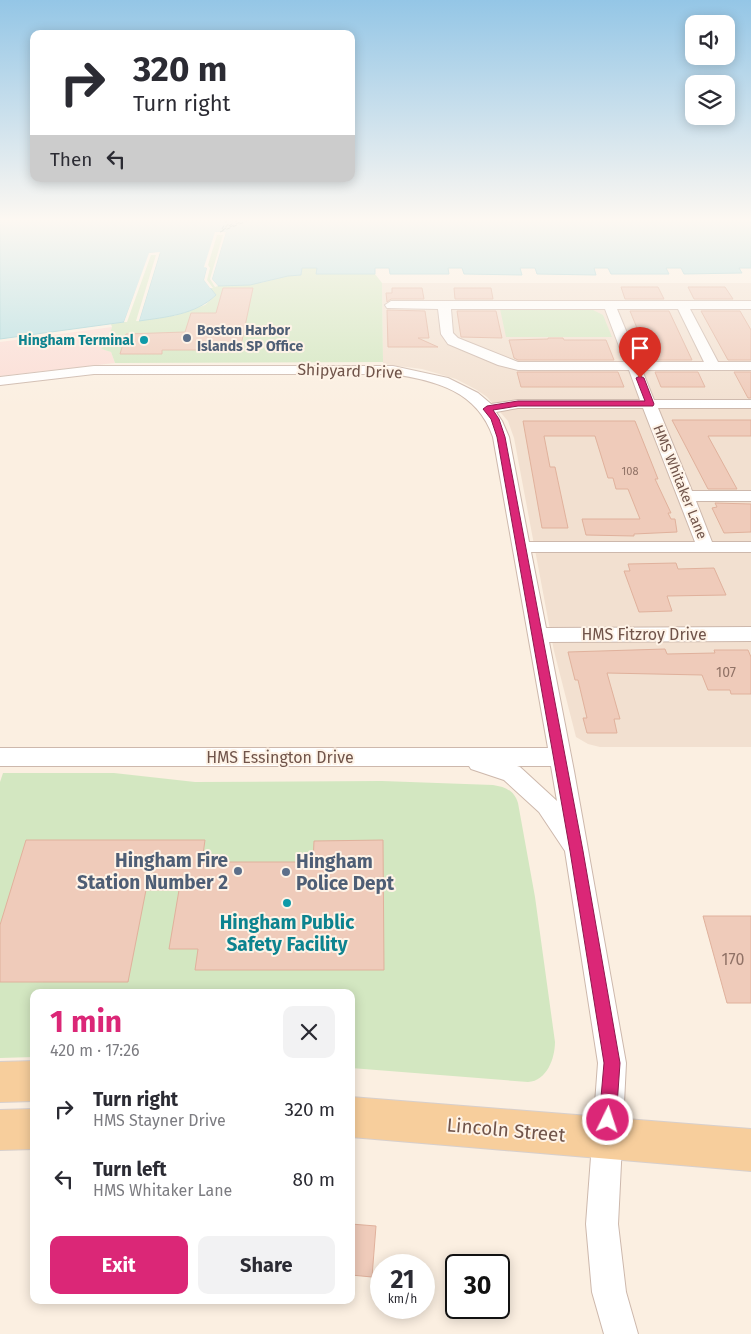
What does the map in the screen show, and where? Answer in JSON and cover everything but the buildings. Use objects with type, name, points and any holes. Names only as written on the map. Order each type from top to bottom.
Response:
[{"type":"main road","points":[[0,1082],[30,1081]]},
{"type":"main road","name":"Lincoln Street","points":[[355,1117],[751,1150]]},
{"type":"main road","points":[[0,1130],[30,1129]]},
{"type":"street","points":[[391,305],[750,306]]},
{"type":"street","points":[[444,306],[449,338],[503,362],[526,366],[751,366]]},
{"type":"street","name":"HMS Whitaker Lane","points":[[610,306],[706,547]]},
{"type":"street","points":[[682,306],[714,366]]},
{"type":"street","name":"Shipyard Drive","points":[[0,381],[94,370],[393,370],[447,382],[474,397],[495,419],[500,430],[560,757],[612,1063],[602,1224],[609,1292],[621,1334]]},
{"type":"street","points":[[487,409],[518,404],[751,404]]},
{"type":"street","points":[[686,496],[751,496]]},
{"type":"street","points":[[521,547],[751,547]]},
{"type":"street","name":"HMS Fitzroy Drive","points":[[537,634],[751,634]]},
{"type":"street","name":"HMS Essington Drive","points":[[0,757],[560,757]]},
{"type":"street","points":[[458,757],[512,774],[547,806],[576,851]]},
{"type":"shaded area","points":[[382,283],[751,283],[751,747],[600,747],[588,744],[576,737],[554,651],[514,438],[508,421],[487,397],[456,379],[422,369],[383,364]]},
{"type":"shaded area","points":[[112,327],[106,343],[101,349],[111,352],[115,363],[0,376],[0,342]]},
{"type":"green space","points":[[138,282],[167,282],[174,316],[205,305],[216,295],[206,282],[381,282],[383,362],[115,363],[111,352],[101,349],[106,343],[112,327],[111,324],[124,322]]},
{"type":"green space","points":[[500,309],[593,310],[603,315],[612,337],[506,337]]},
{"type":"green space","points":[[3,773],[114,773],[195,782],[382,781],[493,785],[508,790],[514,795],[518,803],[535,897],[555,1042],[549,1068],[540,1078],[528,1082],[355,1068],[355,989],[30,989],[30,1057],[0,1058],[0,782]]},
{"type":"water","points":[[0,282],[139,282],[124,322],[0,339]]},
{"type":"water","points":[[151,282],[206,282],[216,295],[208,302],[190,311],[139,321]]},
{"type":"water","points":[[215,282],[262,282],[250,285],[218,286]]},
{"type":"pier","points":[[138,282],[141,282],[127,322],[124,322]]},
{"type":"pier","points":[[148,282],[151,282],[139,321],[136,321]]},
{"type":"pier","points":[[206,282],[209,282],[213,288],[210,288]]},
{"type":"place","name":"Boston Harbor Islands SP Office","points":[[187,338]]},
{"type":"place","name":"Hingham Terminal","points":[[144,340]]},
{"type":"place","name":"Hingham Fire Station Number 2","points":[[238,871]]},
{"type":"place","name":"Hingham Police Dept","points":[[286,872]]},
{"type":"place","name":"Hingham Public Safety Facility","points":[[287,903]]},
{"type":"route","points":[[608,1120],[612,1063],[576,851],[500,430],[495,419],[487,409],[509,404],[650,404],[640,378]]}]
